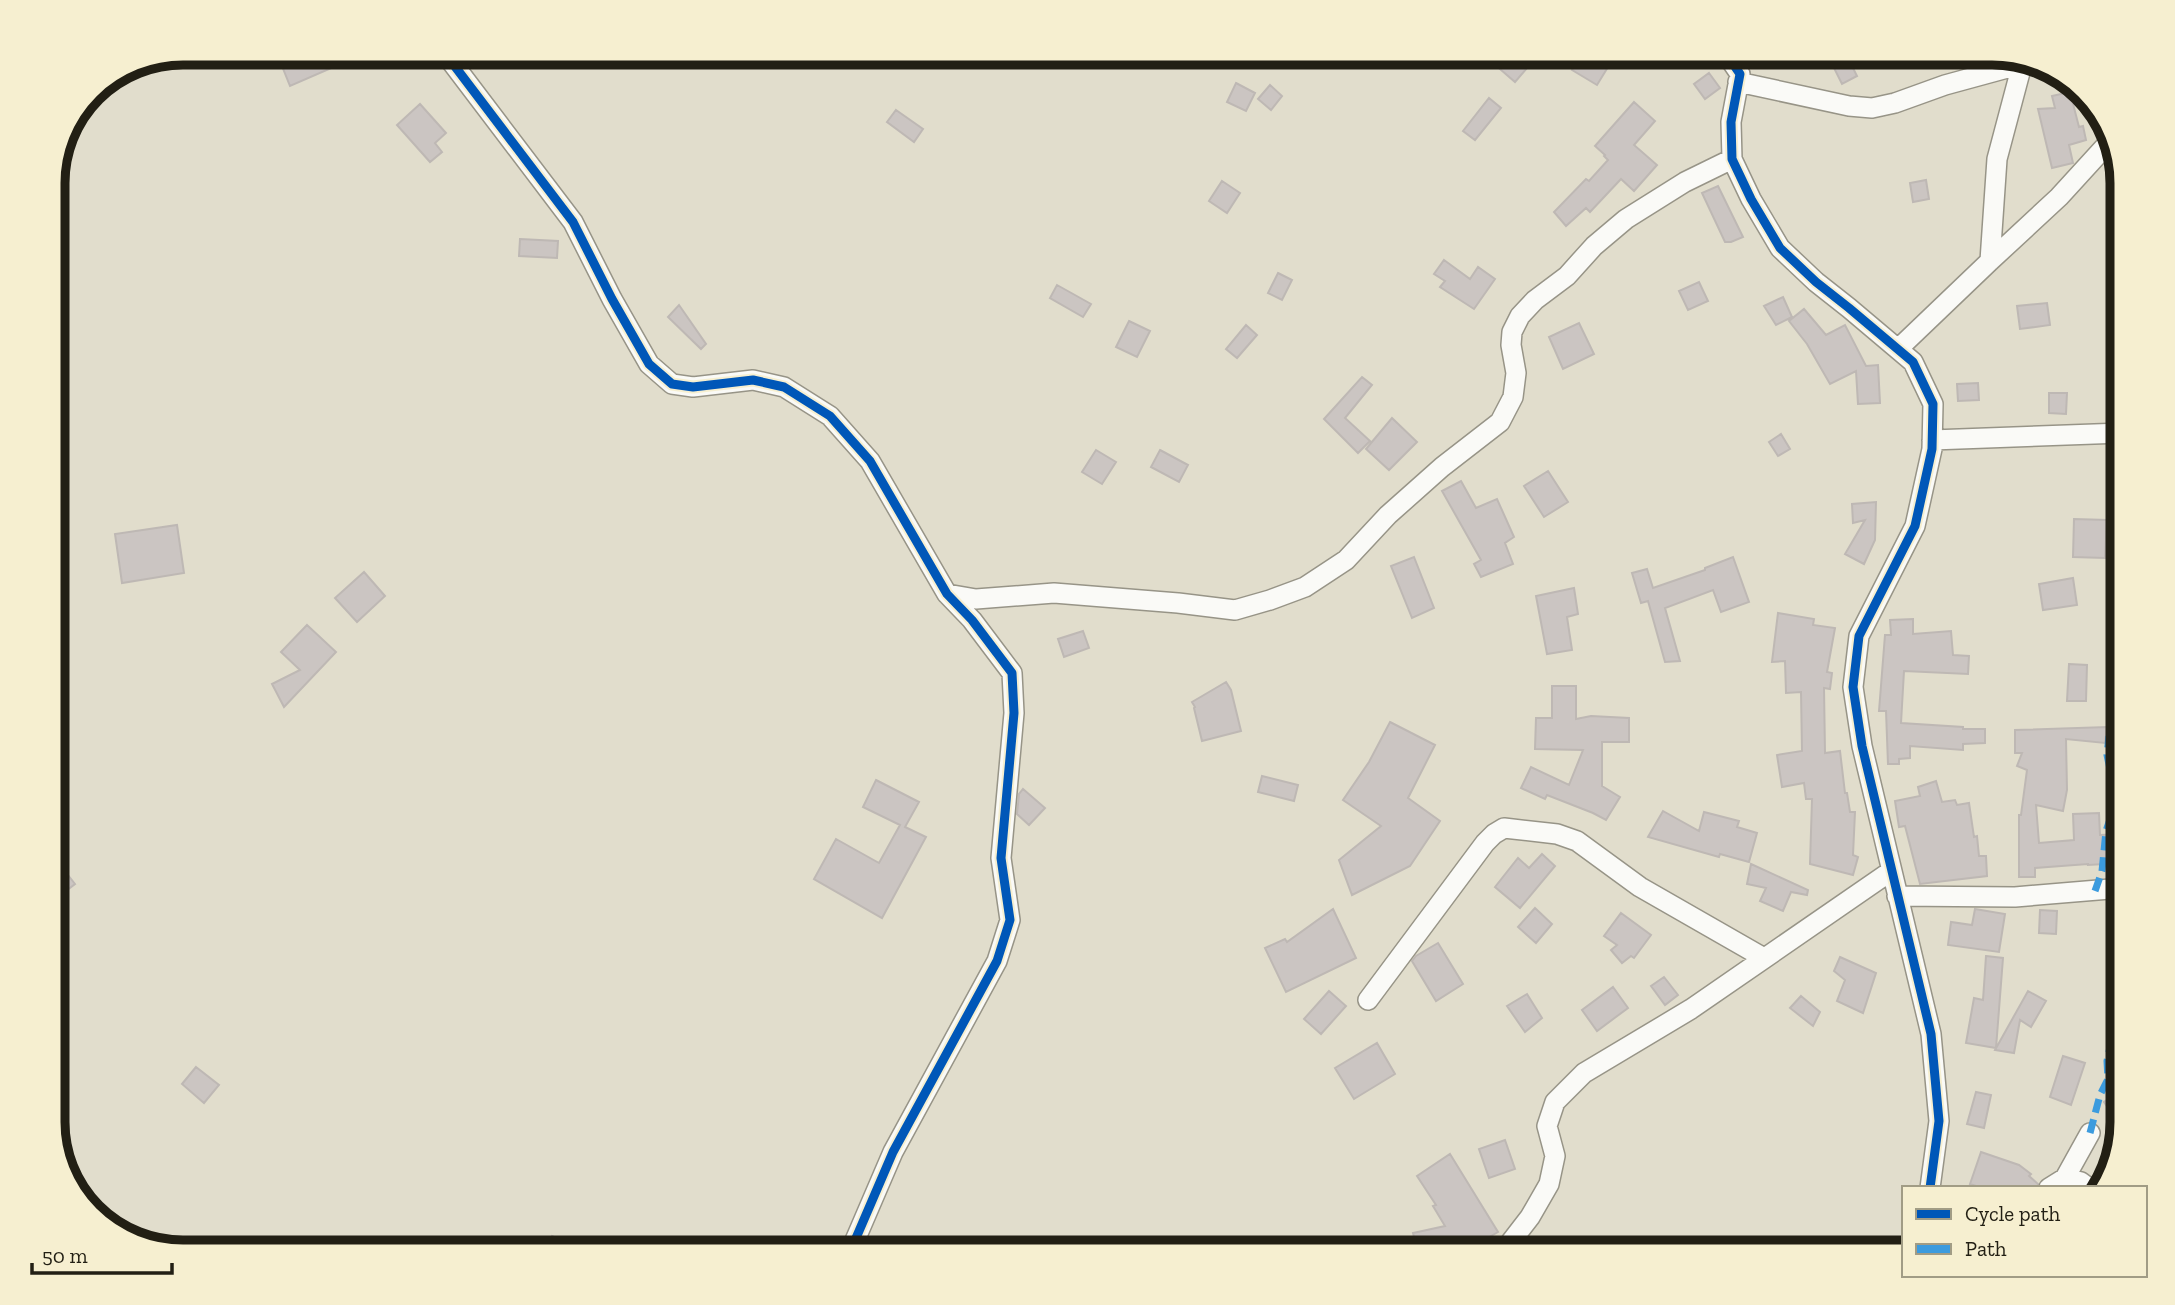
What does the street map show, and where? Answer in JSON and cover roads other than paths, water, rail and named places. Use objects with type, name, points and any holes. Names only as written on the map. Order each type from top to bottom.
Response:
[{"type":"street","points":[[454,65],[573,222],[649,364],[672,384],[693,387],[753,380],[784,387],[830,416],[870,461],[947,594],[972,620],[1012,673],[1014,713],[1002,858],[1010,920],[997,961],[893,1152],[855,1240]]},
{"type":"street","points":[[1734,65],[1740,74],[1731,122],[1732,159],[1751,199],[1780,247],[1816,282],[1913,362],[1933,404],[1932,449],[1915,526],[1859,636],[1853,687],[1862,746],[1931,1034],[1939,1121],[1930,1186]]},
{"type":"street","points":[[1738,82],[1849,106],[1872,108],[2009,66]]},
{"type":"street","points":[[1990,261],[1997,159],[2021,69]]},
{"type":"street","points":[[1898,349],[2059,197],[2105,147]]},
{"type":"street","points":[[947,594],[976,599],[1054,593],[1235,610],[1305,587],[1346,561],[1388,514],[1500,422],[1513,397],[1516,373],[1511,345],[1512,332],[1520,316],[1535,300],[1567,276],[1594,246],[1626,219],[1685,182],[1732,159]]},
{"type":"street","points":[[1932,440],[2110,433]]},
{"type":"street","points":[[1368,1000],[1485,843],[1504,828],[1557,834],[1577,841],[1640,887],[1764,958]]},
{"type":"street","points":[[1512,1240],[1530,1217],[1549,1184],[1555,1156],[1547,1126],[1555,1102],[1584,1073],[1691,1009],[1891,871]]},
{"type":"street","points":[[1897,896],[2015,897],[2110,889]]},
{"type":"street","points":[[2057,1183],[2090,1132]]},
{"type":"street","points":[[2057,1183],[2081,1182],[2086,1186]]}]
